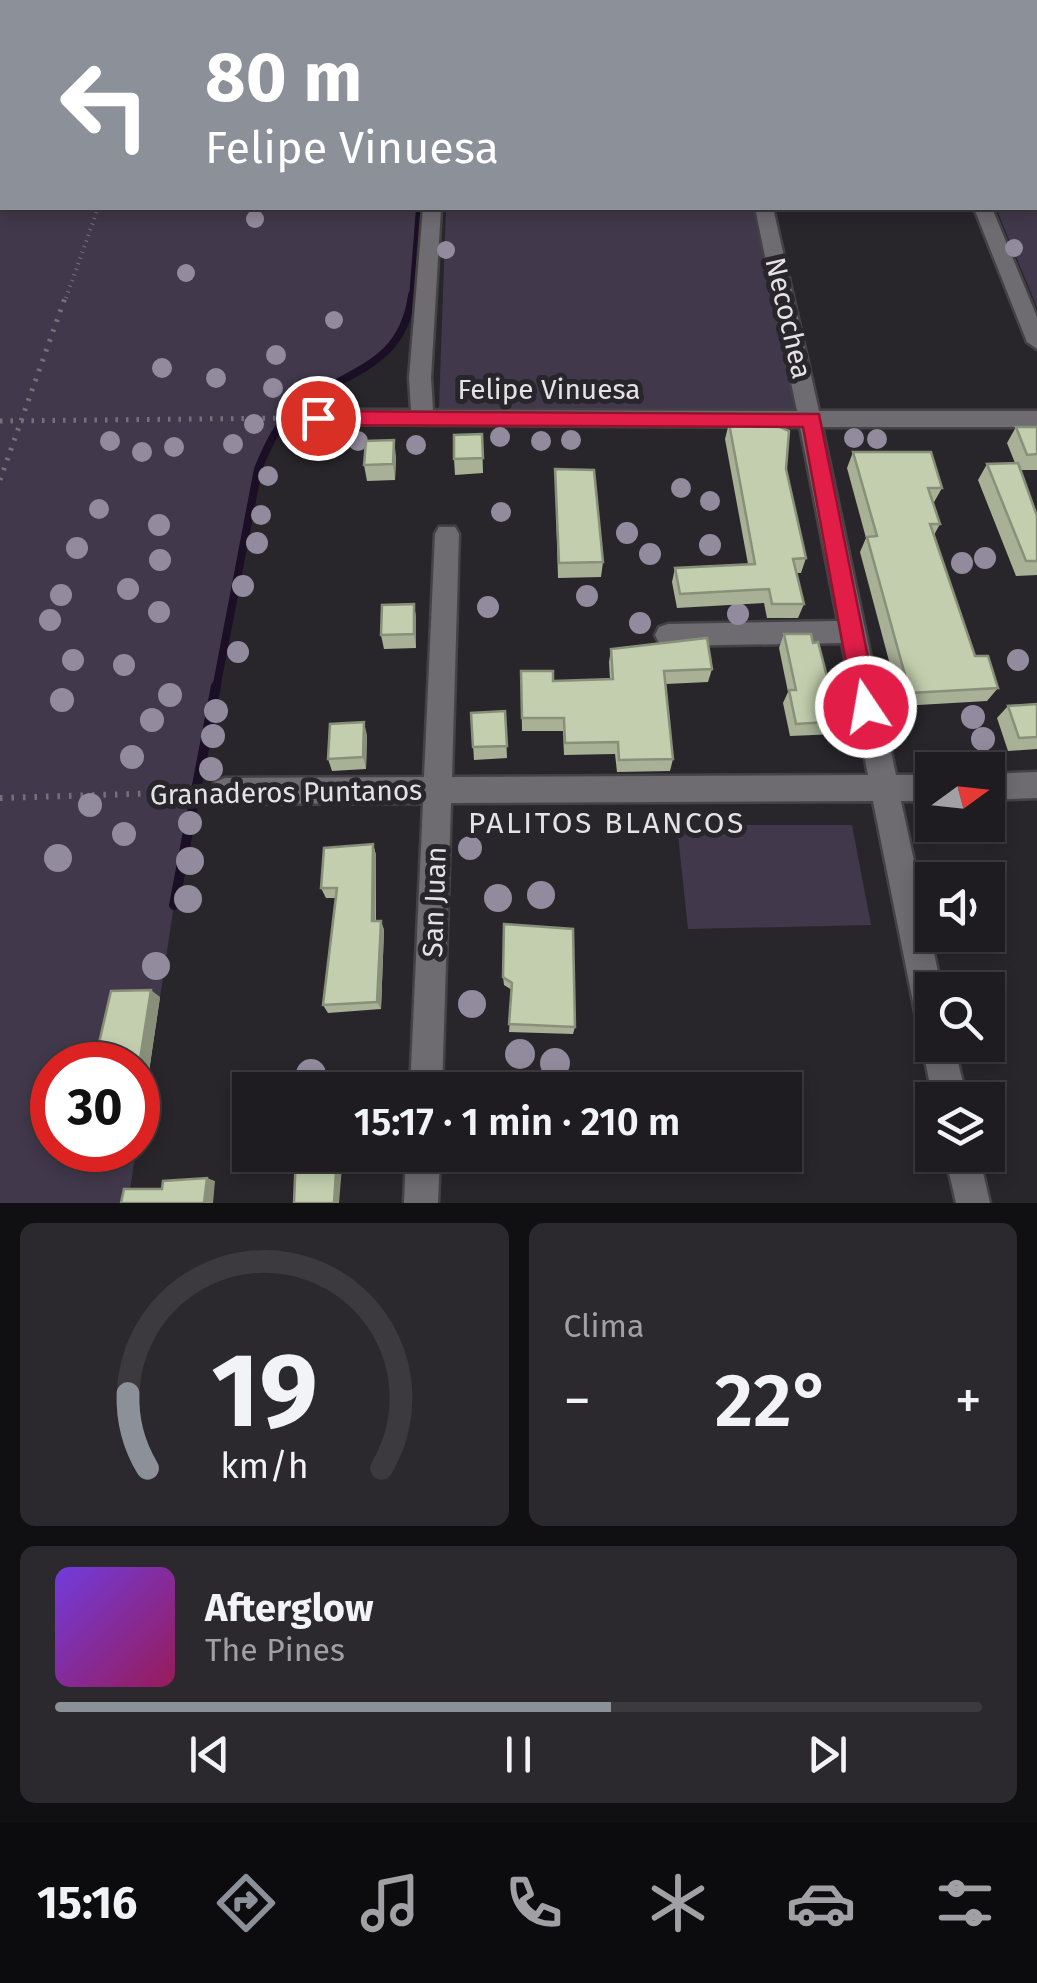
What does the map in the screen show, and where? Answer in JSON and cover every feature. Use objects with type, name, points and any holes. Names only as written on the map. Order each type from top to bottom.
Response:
[{"type":"street","points":[[422,418],[420,378],[432,210]]},
{"type":"street","name":"Necochea","points":[[764,210],[812,420],[850,632],[922,972]]},
{"type":"street","points":[[984,210],[1037,342]]},
{"type":"street","name":"Felipe Vinuesa","points":[[318,418],[1037,419]]},
{"type":"street","name":"San Juan","points":[[427,1072],[447,534]]},
{"type":"street","points":[[668,636],[850,632]]},
{"type":"street","points":[[1005,786],[1037,785]]},
{"type":"street","name":"Granaderos Puntanos","points":[[225,791],[915,789]]},
{"type":"street","points":[[421,1203],[422,1172]]},
{"type":"street","points":[[966,1172],[972,1203]]},
{"type":"path","points":[[0,480],[97,210]]},
{"type":"path","points":[[0,421],[318,418]]},
{"type":"path","name":"Granaderos Puntanos","points":[[0,798],[225,791]]},
{"type":"shaded area","points":[[0,210],[419,210],[412,297],[407,322],[398,339],[373,364],[287,416],[258,469],[174,905],[153,1042],[30,1042],[30,1172],[133,1172],[128,1203],[0,1203]]},
{"type":"shaded area","points":[[446,210],[753,210],[799,413],[439,409]]},
{"type":"shaded area","points":[[997,210],[1037,210],[1037,307]]},
{"type":"shaded area","points":[[677,825],[852,825],[871,925],[688,929]]},
{"type":"building","points":[[729,423],[772,423],[789,431],[786,469],[806,558],[793,559],[804,604],[772,604],[769,589],[680,594],[675,568],[755,564]]},
{"type":"building","points":[[1016,427],[1037,427],[1037,454],[1027,455]]},
{"type":"building","points":[[482,434],[483,458],[454,459],[454,435]]},
{"type":"building","points":[[394,440],[393,464],[364,465],[366,441]]},
{"type":"building","points":[[853,452],[931,452],[942,488],[928,488],[940,524],[930,524],[975,656],[988,656],[998,688],[910,693],[867,537],[877,536]]},
{"type":"building","points":[[1018,463],[1037,516],[1037,561],[1026,561],[987,464]]},
{"type":"building","points":[[555,469],[594,470],[603,562],[559,563]]},
{"type":"building","points":[[414,604],[414,634],[381,635],[382,605]]},
{"type":"building","points":[[784,634],[811,634],[813,643],[818,642],[830,688],[837,687],[844,721],[796,724],[789,690],[796,690]]},
{"type":"building","points":[[707,638],[712,669],[664,671],[673,759],[619,760],[618,742],[565,743],[564,718],[522,718],[521,671],[553,671],[553,681],[613,679],[611,649]]},
{"type":"building","points":[[1037,704],[1037,737],[1019,738],[1008,706]]},
{"type":"building","points":[[505,711],[507,746],[473,747],[471,713]]},
{"type":"building","points":[[364,722],[363,757],[328,759],[330,724]]},
{"type":"building","points":[[373,844],[372,921],[381,921],[377,1002],[323,1005],[337,888],[321,888],[324,848]]},
{"type":"building","points":[[504,924],[573,929],[575,1027],[509,1024],[512,983],[503,977]]},
{"type":"building","points":[[151,990],[143,1042],[99,1042],[111,991]]},
{"type":"building","points":[[295,1172],[336,1172],[334,1203],[294,1203]]},
{"type":"building","points":[[207,1178],[204,1203],[121,1203],[124,1189],[162,1189],[163,1181]]},
{"type":"waterway","points":[[412,298],[419,210]]},
{"type":"waterway","points":[[216,689],[258,469],[269,445],[295,410],[384,354],[406,320],[412,295]]},
{"type":"waterway","points":[[174,905],[216,686]]},
{"type":"district","name":"PALITOS BLANCOS","points":[[607,823]]},
{"type":"route","points":[[318,418],[812,420],[866,707]]}]
